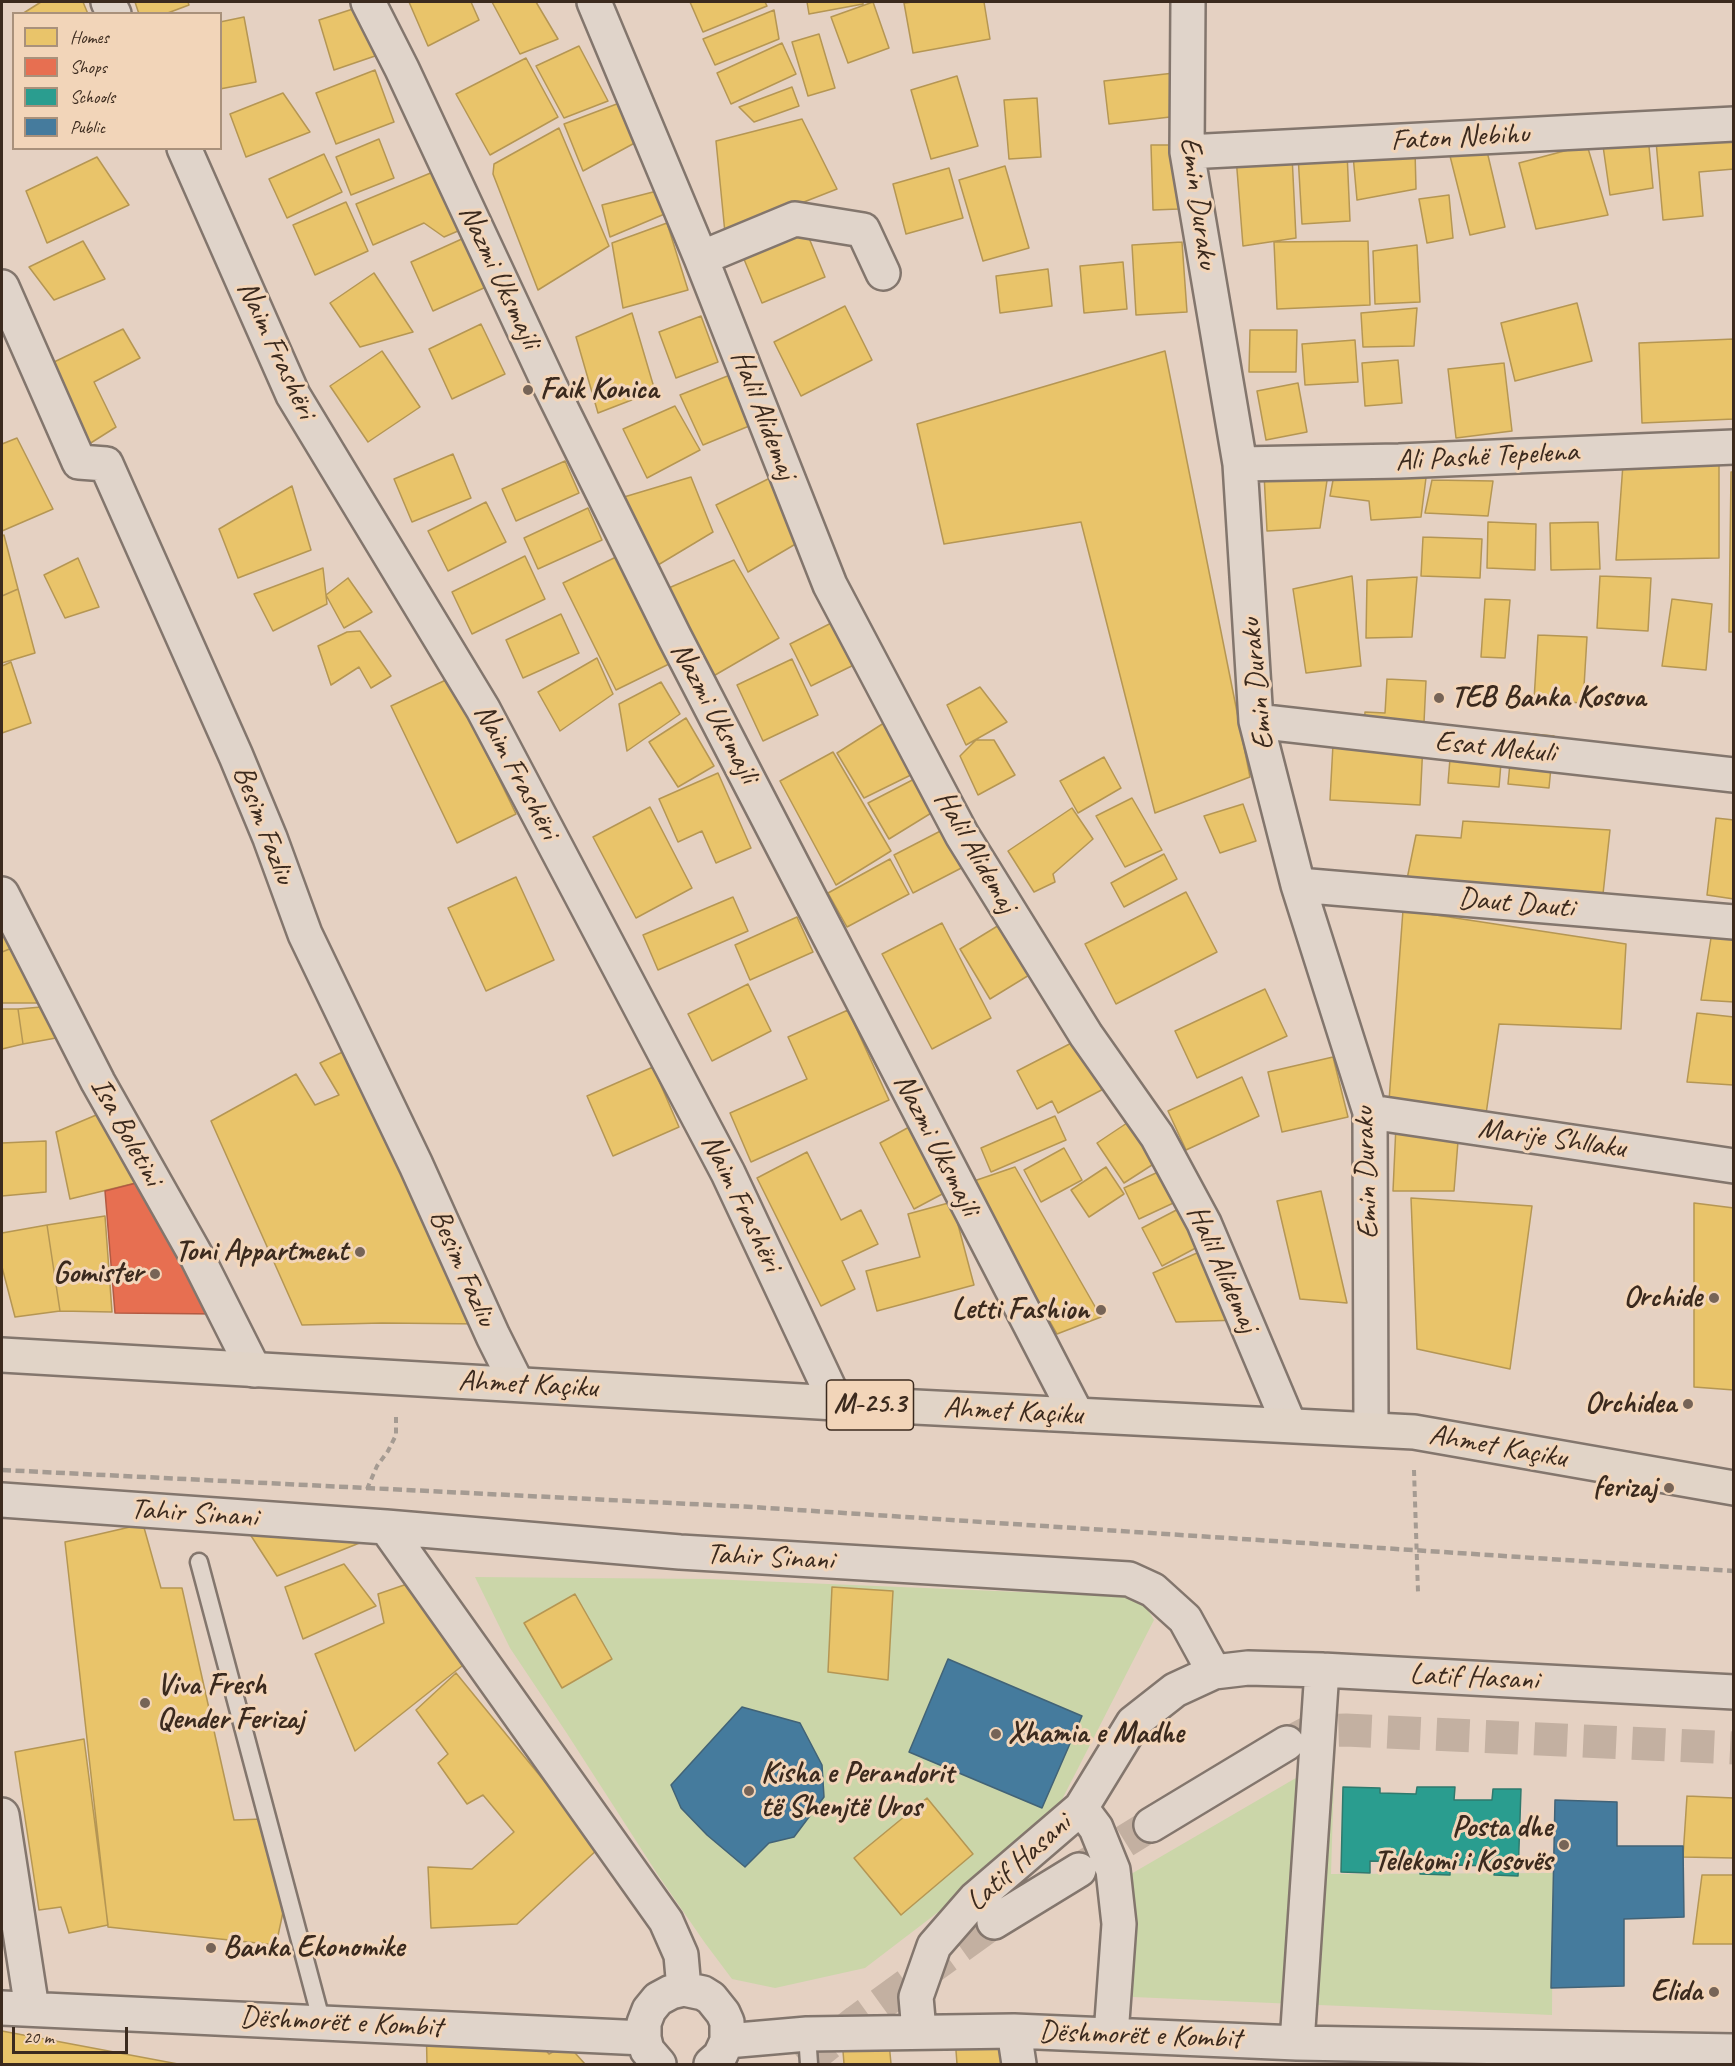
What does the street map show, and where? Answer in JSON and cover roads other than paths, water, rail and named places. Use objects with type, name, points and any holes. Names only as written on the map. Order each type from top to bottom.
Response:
[{"type":"main road","name":"Ahmet Kaçiku","points":[[2,1355],[836,1403],[1414,1432],[1734,1488]]},
{"type":"street","name":"Nazmi Uksmajli","points":[[368,2],[402,69],[550,386],[674,636],[1077,1415]]},
{"type":"street","name":"Halil Alidemaj","points":[[594,2],[701,258],[830,585],[962,835],[1086,1035],[1157,1136],[1204,1222],[1289,1424]]},
{"type":"street","name":"Emin Duraku","points":[[1188,2],[1187,152],[1240,464],[1256,721],[1298,885],[1370,1112],[1371,1429]]},
{"type":"street","name":"Faton Nebihu","points":[[1187,152],[1734,124]]},
{"type":"street","name":"Naim Frashëri","points":[[185,150],[293,395],[483,708],[728,1173],[836,1403]]},
{"type":"street","points":[[701,258],[795,219],[862,230],[883,273]]},
{"type":"street","name":"Besim Fazliu","points":[[2,286],[78,462],[106,464],[236,756],[270,838],[305,934],[416,1165],[517,1384]]},
{"type":"street","name":"Ali Pashë Tepelena","points":[[1240,464],[1399,461],[1734,447]]},
{"type":"street","name":"Esat Mekuli","points":[[1256,721],[1734,775]]},
{"type":"street","name":"Daut Dauti","points":[[1298,885],[1734,922]]},
{"type":"street","name":"Isa Boletini","points":[[2,894],[98,1082],[198,1259],[254,1370]]},
{"type":"street","name":"Marije Shllaku","points":[[1370,1112],[1734,1166]]},
{"type":"street","name":"Tahir Sinani","points":[[2,1500],[375,1526],[680,1552],[1129,1579],[1153,1590],[1185,1619],[1214,1672]]},
{"type":"street","points":[[375,1526],[666,1922],[681,1955],[684,1989]]},
{"type":"street","name":"Latif Hasani","points":[[919,2031],[916,1997],[934,1946],[975,1899],[1081,1808],[1133,1723],[1175,1690],[1214,1672],[1248,1668],[1322,1670],[1734,1692]]},
{"type":"street","points":[[1297,2043],[1322,1670]]},
{"type":"street","points":[[1151,1825],[1287,1743]]},
{"type":"street","points":[[1081,1808],[1096,1828],[1113,1870],[1119,1924],[1111,2035]]},
{"type":"street","points":[[2,1815],[17,2009]]},
{"type":"street","name":"Latif Hasani","points":[[994,1922],[1079,1870]]},
{"type":"street","points":[[651,2051],[644,2023],[649,2010],[658,2000],[671,1992],[684,1989],[703,1993],[718,2005],[727,2022],[719,2053]]},
{"type":"street","name":"Dëshmorët e Kombit","points":[[17,2009],[322,2023],[651,2051]]},
{"type":"street","name":"Dëshmorët e Kombit","points":[[719,2053],[808,2049],[919,2031],[1014,2031],[1297,2043],[1734,2051]]},
{"type":"street","points":[[1014,2031],[1019,2064]]},
{"type":"lane","points":[[199,1562],[322,2023]]},
{"type":"tunnel","points":[[1292,1741],[1311,1731],[1346,1730],[1734,1748]]},
{"type":"tunnel","points":[[1083,1867],[1151,1825]]},
{"type":"tunnel","points":[[803,2064],[857,2021],[994,1922]]},
{"type":"railway","points":[[2,1470],[752,1507],[1734,1571]]},
{"type":"place","name":"Faik Konica","points":[[528,390]]},
{"type":"place","name":"TEB Banka Kosova","points":[[1439,698]]},
{"type":"place","name":"Toni Appartment","points":[[360,1252]]},
{"type":"place","name":"Gomister","points":[[155,1274]]},
{"type":"place","name":"Orchide","points":[[1714,1298]]},
{"type":"place","name":"Letti Fashion","points":[[1101,1310]]},
{"type":"place","name":"Orchidea","points":[[1688,1404]]},
{"type":"place","name":"ferizaj","points":[[1669,1488]]},
{"type":"place","name":"Viva Fresh Qender Ferizaj","points":[[145,1703]]},
{"type":"place","name":"Xhamia e Madhe","points":[[996,1734]]},
{"type":"place","name":"Kisha e Perandorit të Shenjtë Uros","points":[[749,1791]]},
{"type":"place","name":"Posta dhe Telekomi i Kosovës","points":[[1564,1845]]},
{"type":"place","name":"Banka Ekonomike","points":[[211,1948]]},
{"type":"place","name":"Elida","points":[[1714,1992]]}]
